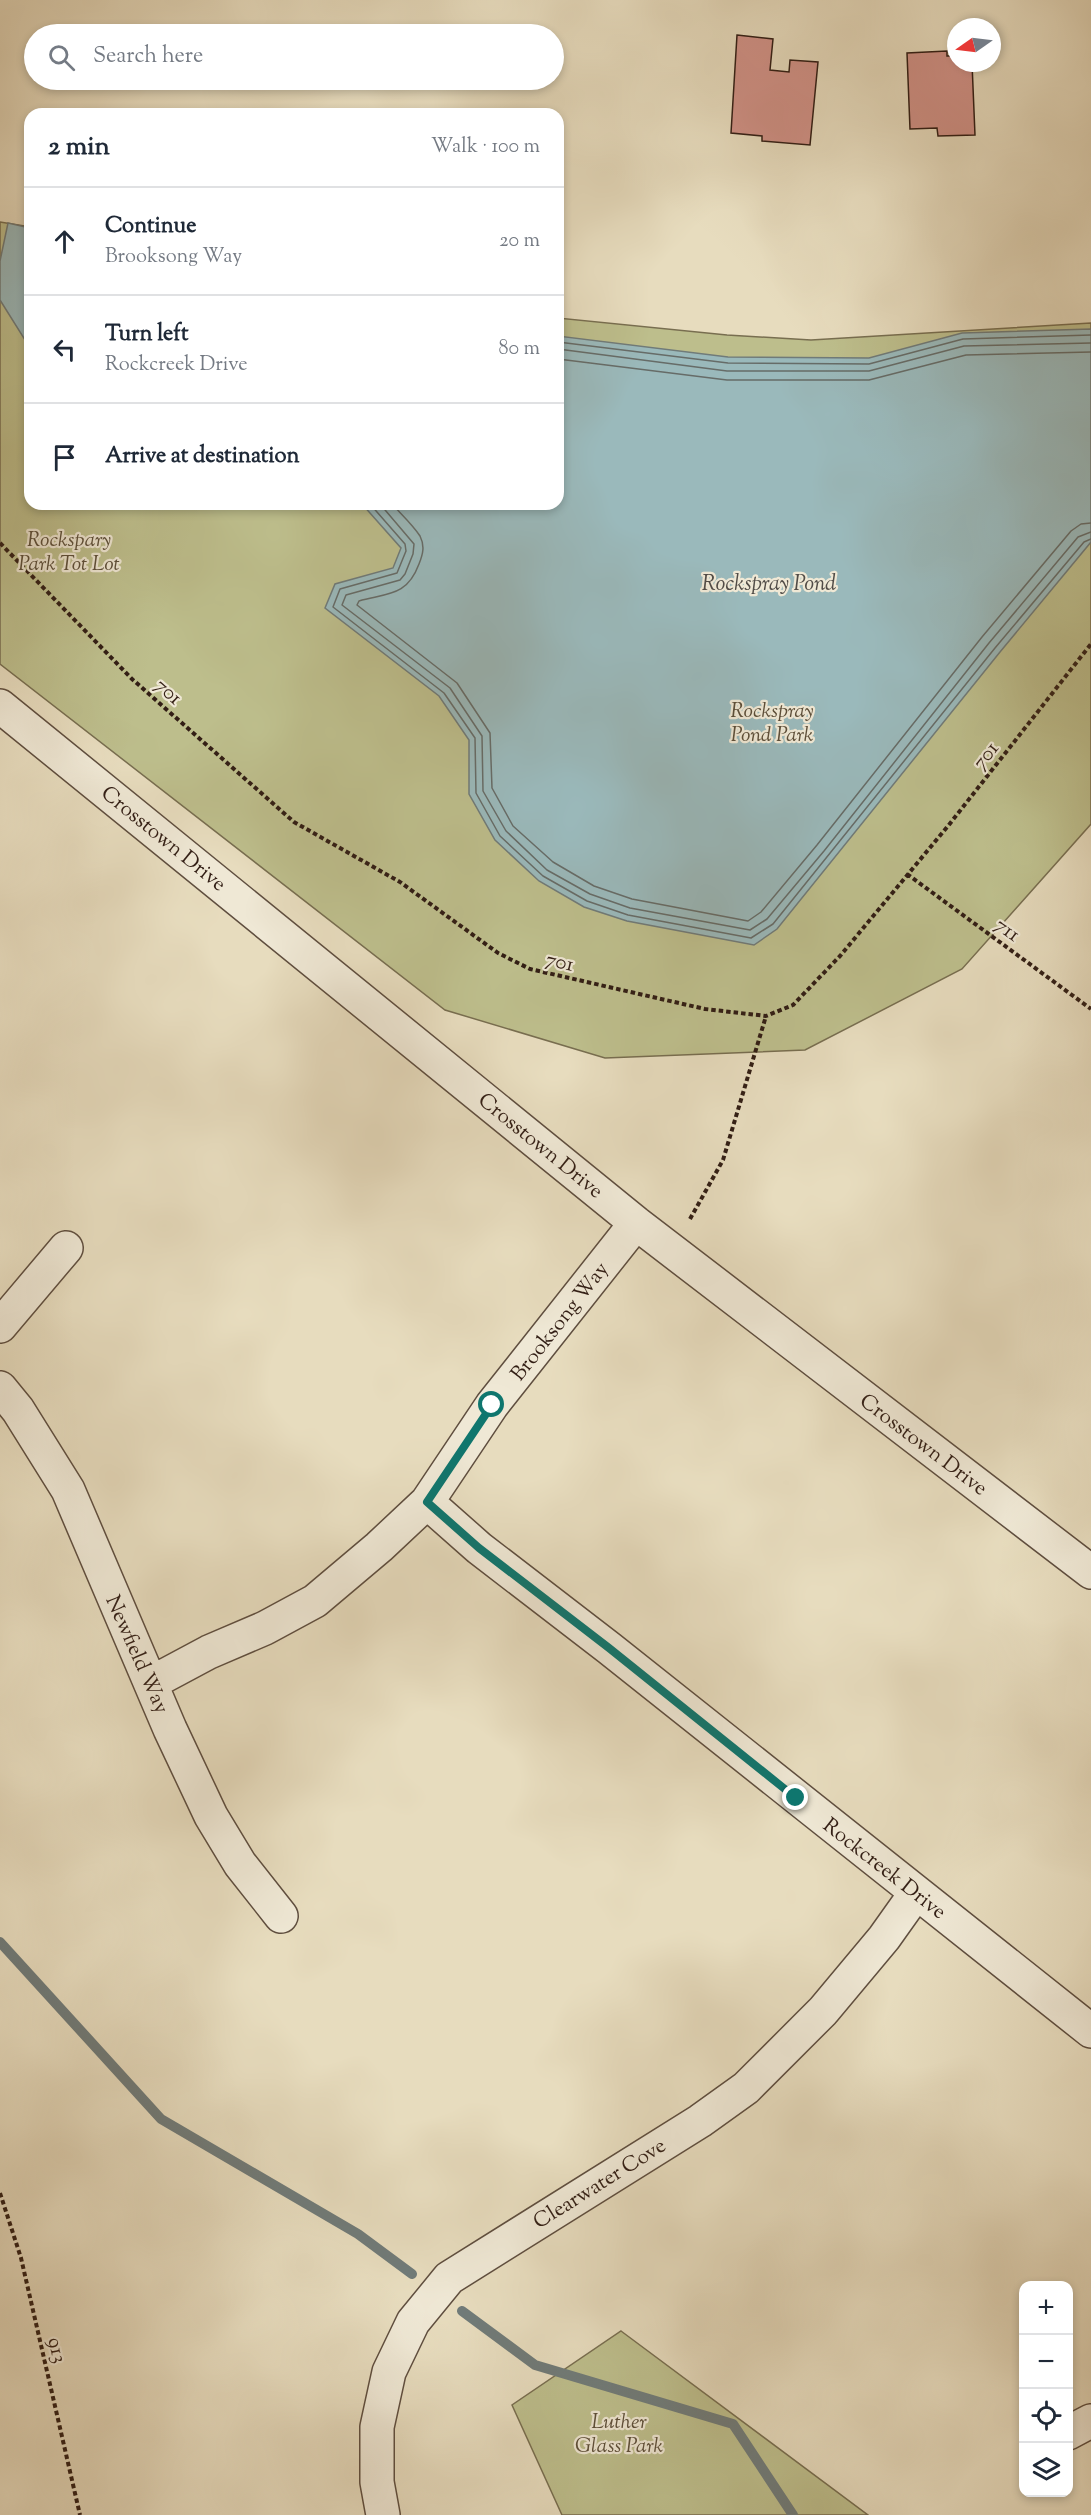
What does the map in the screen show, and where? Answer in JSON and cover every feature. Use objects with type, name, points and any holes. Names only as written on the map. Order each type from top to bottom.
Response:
[{"type":"street","name":"Crosstown Drive","points":[[0,706],[636,1223],[1091,1572]]},
{"type":"street","name":"Brooksong Way","points":[[151,1683],[208,1652],[265,1628],[315,1601],[379,1547],[427,1502],[492,1405],[636,1223]]},
{"type":"street","points":[[0,1326],[66,1248]]},
{"type":"street","name":"Newfield Way","points":[[0,1388],[18,1410],[68,1490],[211,1816],[240,1864],[281,1916]]},
{"type":"street","name":"Rockcreek Drive","points":[[427,1502],[479,1548],[609,1648],[1091,2031]]},
{"type":"street","name":"Clearwater Cove","points":[[382,2515],[377,2482],[377,2427],[389,2372],[413,2322],[449,2278],[700,2121],[746,2088],[823,2011],[884,1938],[916,1893]]},
{"type":"street","points":[[1073,2430],[1091,2421]]},
{"type":"path","name":"701","points":[[0,543],[132,678],[294,822],[400,882],[498,953],[530,969],[705,1009],[766,1016],[793,1005],[840,956],[948,826],[1091,644]]},
{"type":"path","name":"711","points":[[907,874],[1091,1009]]},
{"type":"path","points":[[670,1249],[693,1214],[723,1160],[766,1016]]},
{"type":"path","name":"913","points":[[0,2193],[21,2258],[80,2515]]},
{"type":"green space","name":"Rockspray Pond Park","points":[[0,222],[24,226],[24,510],[564,510],[564,319],[727,335],[811,340],[1091,323],[1091,824],[962,969],[805,1050],[605,1058],[445,1010],[0,664]]},
{"type":"green space","name":"Luther Glass Park","points":[[621,2331],[868,2515],[562,2515],[512,2405]]},
{"type":"water","points":[[8,223],[24,227],[24,338],[0,300],[0,261]]},
{"type":"water","name":"Rockspray Pond","points":[[1091,329],[1091,542],[777,929],[754,945],[627,921],[584,907],[539,881],[495,840],[469,794],[469,740],[439,696],[325,608],[335,584],[393,568],[401,548],[367,510],[564,510],[564,337],[728,357],[869,358],[962,333]]},
{"type":"building","points":[[737,35],[773,39],[770,70],[789,72],[790,60],[818,62],[810,145],[762,141],[762,136],[731,133]]},
{"type":"building","points":[[947,51],[947,72],[972,72],[975,135],[938,136],[937,128],[910,129],[907,53]]},
{"type":"waterway","points":[[0,1942],[161,2119],[358,2234],[412,2274]]},
{"type":"waterway","points":[[462,2311],[535,2365],[733,2424],[793,2515]]},
{"type":"route","points":[[492,1405],[427,1502],[479,1548],[609,1648],[796,1798]]},
{"type":"park label","name":"Rockspary Park Tot Lot","points":[[69,551]]}]
